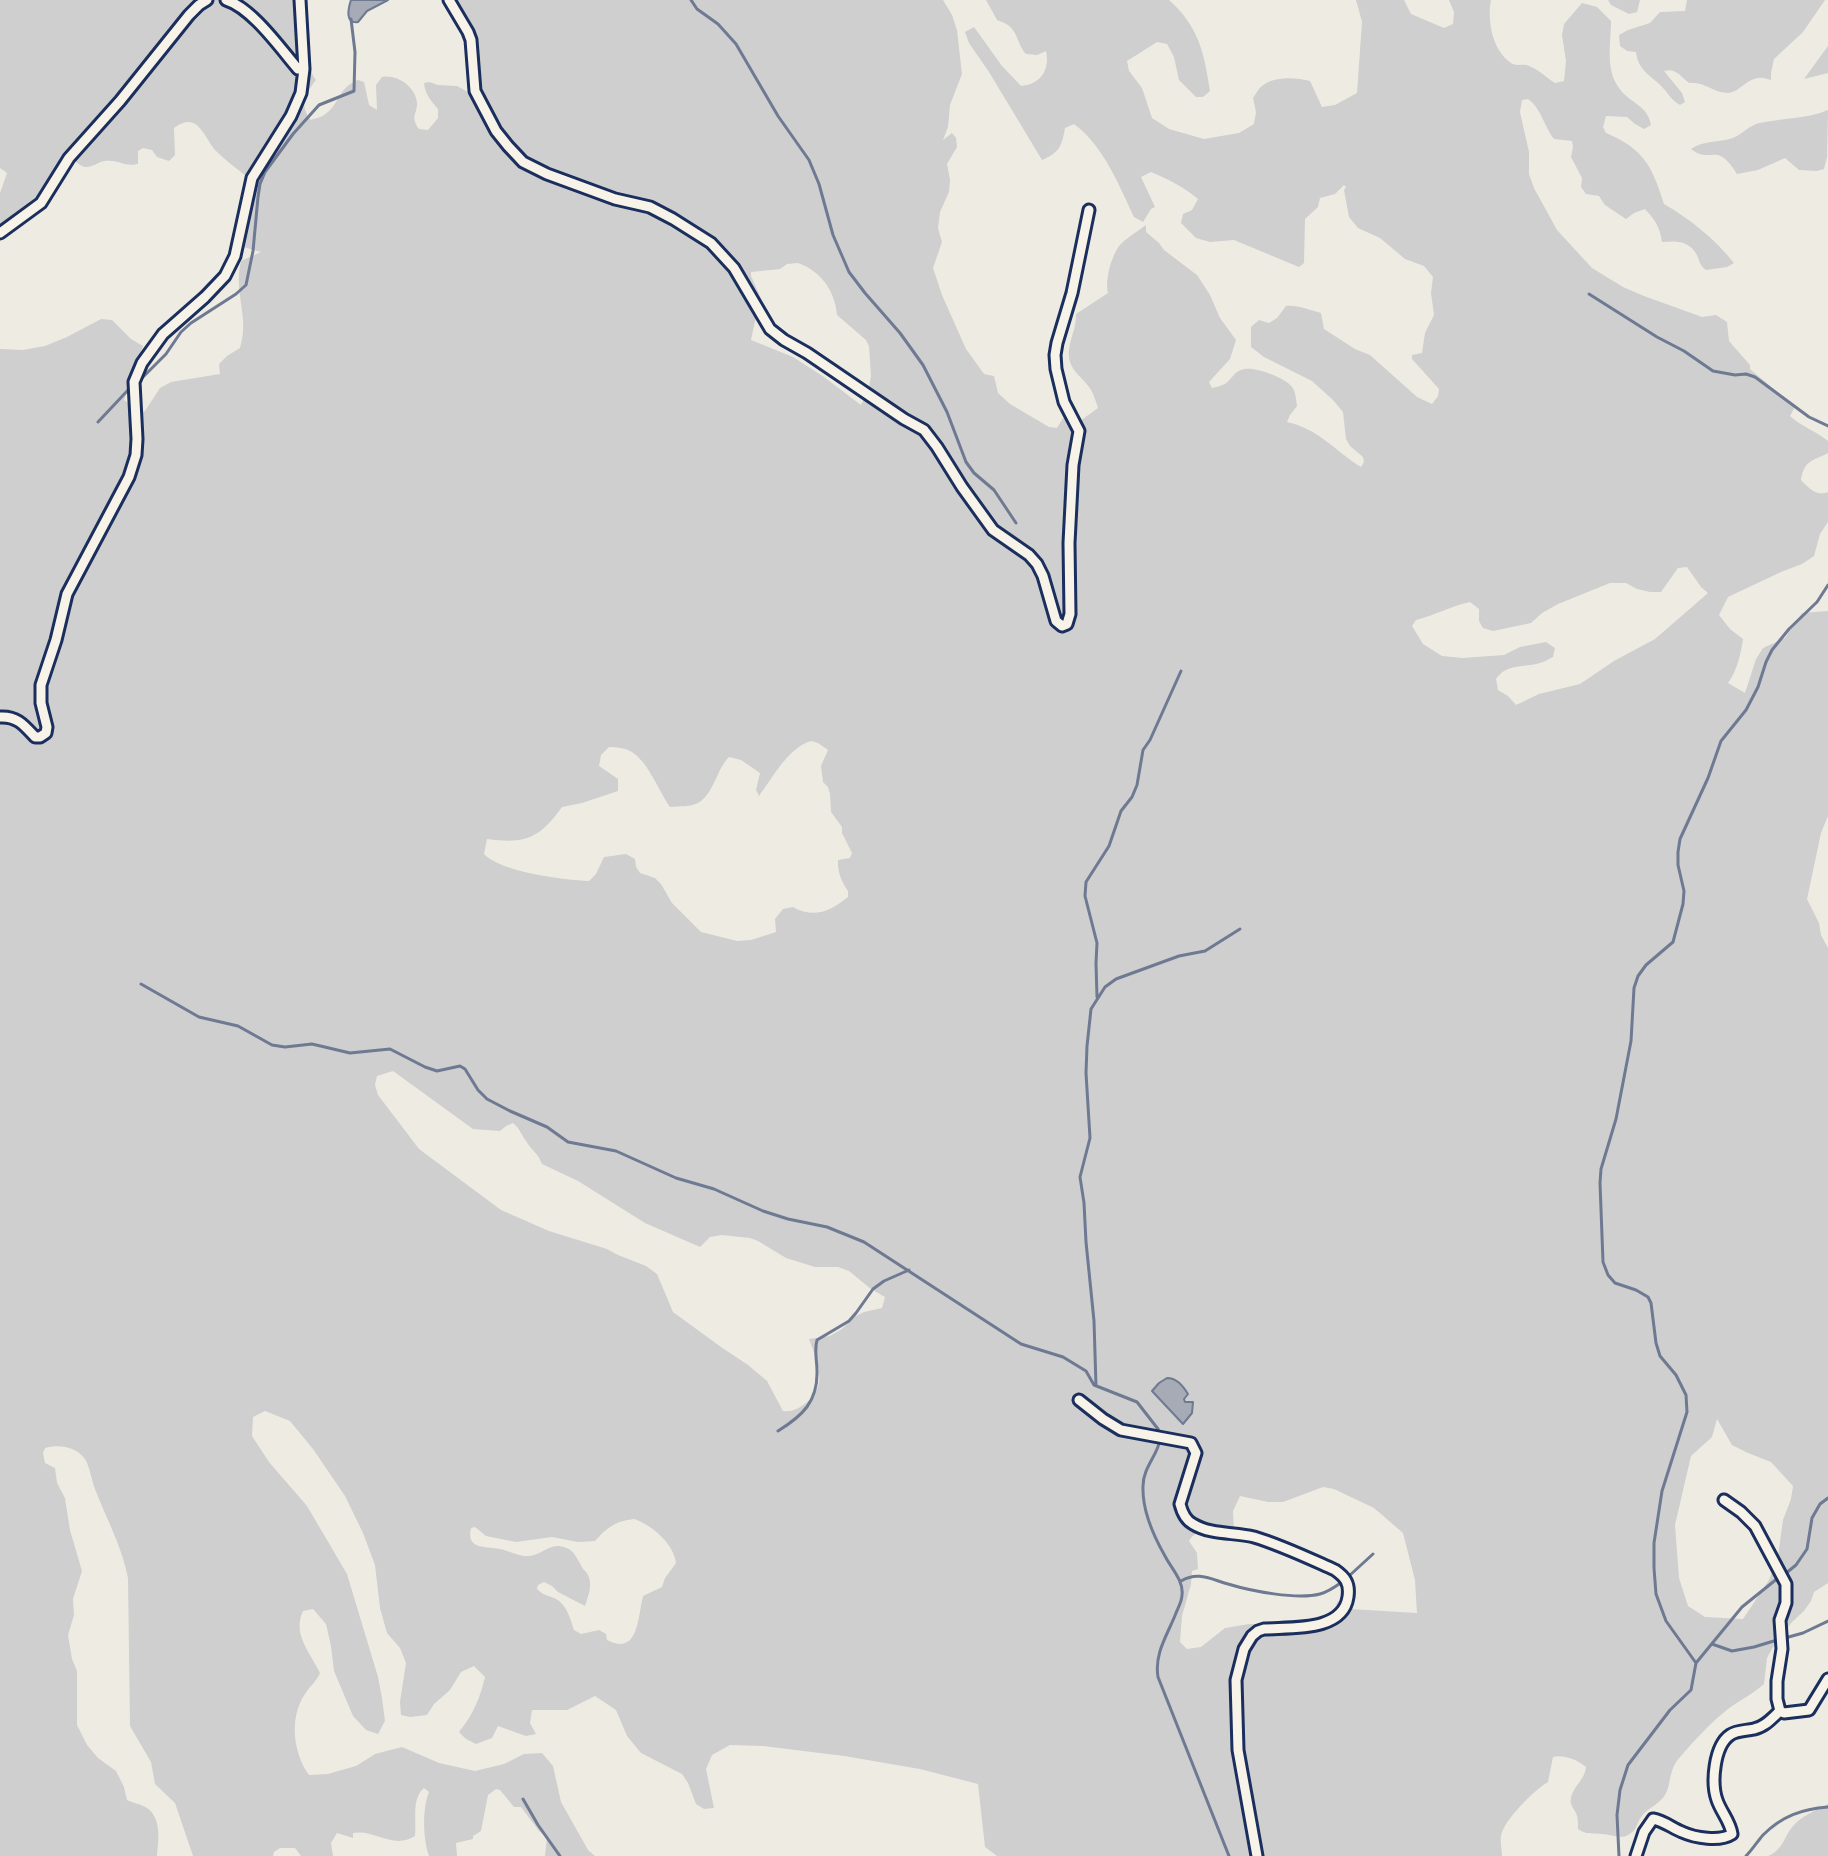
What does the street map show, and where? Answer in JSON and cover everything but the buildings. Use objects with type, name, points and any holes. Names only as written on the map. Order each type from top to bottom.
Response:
[{"type":"street","points":[[0,233],[41,203],[69,158],[120,101],[189,15],[207,0]]},
{"type":"street","points":[[226,0],[241,8],[298,69],[304,69]]},
{"type":"street","points":[[0,717],[19,720],[35,737],[46,733],[41,685],[67,594],[129,477],[136,455],[134,382],[142,363],[163,334],[225,276],[235,256],[252,178],[291,116],[301,93],[304,69],[300,0]]},
{"type":"street","points":[[449,0],[471,40],[475,91],[496,131],[515,154],[523,162],[558,179],[615,199],[650,207],[711,243],[734,268],[770,329],[924,430],[993,530],[1037,564],[1056,621],[1062,626],[1067,624],[1070,614],[1069,543],[1073,465],[1079,431],[1064,402],[1055,355],[1089,210]]},
{"type":"street","points":[[1079,1400],[1121,1430],[1191,1443],[1196,1453],[1180,1504],[1189,1522],[1220,1532],[1262,1539],[1335,1570],[1347,1581],[1347,1602],[1338,1617],[1326,1622],[1258,1631],[1241,1657],[1236,1680],[1238,1750],[1257,1856]]},
{"type":"street","points":[[1724,1500],[1755,1526],[1786,1584],[1786,1603],[1780,1620],[1782,1649],[1777,1690],[1780,1711]]},
{"type":"street","points":[[1780,1711],[1809,1710],[1828,1679]]},
{"type":"street","points":[[1636,1856],[1644,1832],[1653,1819],[1692,1836],[1719,1839],[1732,1834],[1716,1797],[1714,1773],[1718,1755],[1729,1736],[1761,1727],[1780,1711]]},
{"type":"shaded area","points":[[0,0],[306,0],[307,54],[316,80],[304,105],[311,120],[329,111],[346,87],[358,80],[364,82],[369,105],[377,110],[376,85],[382,77],[388,77],[405,83],[413,92],[417,103],[415,121],[419,129],[428,130],[438,118],[438,109],[427,94],[424,83],[457,86],[477,97],[474,36],[470,25],[454,4],[458,0],[943,0],[957,30],[962,74],[950,105],[943,140],[952,133],[957,147],[947,164],[949,192],[940,212],[938,228],[942,242],[933,268],[966,349],[984,374],[994,376],[998,393],[1010,404],[1049,427],[1057,428],[1063,418],[1080,421],[1098,408],[1091,390],[1069,358],[1076,314],[1108,293],[1108,275],[1116,251],[1125,240],[1146,225],[1146,232],[1164,250],[1197,275],[1220,318],[1236,340],[1230,359],[1209,382],[1212,388],[1225,384],[1245,369],[1263,371],[1284,380],[1293,389],[1297,406],[1287,422],[1318,435],[1361,467],[1363,457],[1346,439],[1343,412],[1312,381],[1264,357],[1251,347],[1251,327],[1259,320],[1269,323],[1286,306],[1321,313],[1324,329],[1370,355],[1417,397],[1432,404],[1439,389],[1412,359],[1412,355],[1422,353],[1425,333],[1434,315],[1431,293],[1433,277],[1424,266],[1405,259],[1380,238],[1358,228],[1349,217],[1344,185],[1335,194],[1320,198],[1318,207],[1305,219],[1304,263],[1299,267],[1234,240],[1210,242],[1196,238],[1181,223],[1183,214],[1192,210],[1198,199],[1151,172],[1141,177],[1155,207],[1143,222],[1134,217],[1102,154],[1074,124],[1065,128],[1056,152],[1042,160],[965,32],[974,27],[1002,66],[1021,86],[1028,85],[1039,79],[1045,70],[1046,51],[1037,55],[1026,54],[1013,30],[997,20],[986,0],[1169,0],[1194,30],[1210,91],[1203,97],[1196,97],[1179,80],[1174,57],[1167,44],[1157,42],[1127,61],[1129,71],[1142,88],[1152,118],[1169,129],[1204,139],[1239,133],[1254,124],[1256,112],[1253,98],[1261,87],[1272,80],[1292,78],[1310,81],[1322,107],[1335,105],[1357,93],[1362,22],[1356,0],[1404,0],[1411,14],[1444,28],[1453,24],[1454,12],[1449,0],[1491,0],[1492,34],[1499,50],[1513,64],[1532,67],[1555,83],[1564,81],[1564,24],[1582,3],[1597,7],[1611,21],[1610,56],[1615,81],[1623,93],[1642,108],[1651,125],[1644,129],[1627,117],[1606,116],[1603,127],[1606,133],[1638,152],[1655,179],[1664,204],[1702,230],[1734,263],[1706,270],[1688,245],[1662,242],[1656,224],[1645,209],[1626,219],[1605,205],[1599,196],[1586,194],[1571,157],[1572,141],[1554,139],[1528,99],[1522,100],[1520,112],[1534,188],[1557,230],[1592,268],[1644,296],[1702,317],[1716,315],[1727,322],[1729,341],[1750,369],[1795,407],[1790,416],[1828,441],[1828,453],[1807,465],[1801,480],[1816,493],[1828,492],[1828,522],[1820,534],[1814,556],[1728,597],[1719,615],[1743,639],[1740,656],[1728,683],[1745,693],[1756,659],[1763,648],[1785,638],[1802,613],[1828,611],[1828,816],[1821,833],[1807,899],[1828,948],[1828,1583],[1814,1592],[1804,1611],[1773,1647],[1767,1658],[1764,1684],[1722,1714],[1685,1751],[1674,1766],[1665,1795],[1641,1817],[1633,1831],[1621,1837],[1578,1829],[1571,1797],[1586,1767],[1571,1758],[1557,1756],[1553,1757],[1548,1782],[1507,1822],[1501,1838],[1502,1856],[997,1856],[985,1847],[978,1784],[920,1769],[844,1756],[730,1745],[712,1755],[706,1769],[714,1808],[704,1809],[696,1804],[682,1774],[641,1753],[627,1736],[616,1710],[595,1696],[567,1710],[532,1710],[530,1723],[536,1734],[526,1736],[498,1726],[492,1738],[476,1744],[459,1732],[475,1706],[485,1677],[474,1666],[461,1672],[450,1690],[427,1715],[401,1715],[406,1663],[400,1648],[387,1633],[380,1608],[375,1565],[363,1533],[345,1496],[313,1449],[290,1421],[265,1411],[253,1417],[252,1436],[269,1462],[307,1506],[347,1574],[378,1677],[385,1721],[378,1734],[366,1730],[353,1716],[334,1671],[326,1624],[313,1609],[303,1611],[301,1635],[320,1673],[300,1703],[295,1724],[296,1746],[309,1775],[328,1774],[356,1766],[375,1754],[402,1747],[439,1763],[475,1771],[504,1764],[524,1754],[542,1753],[553,1766],[561,1802],[588,1850],[595,1856],[545,1856],[547,1837],[521,1807],[514,1807],[496,1789],[488,1795],[481,1831],[473,1839],[456,1843],[457,1856],[429,1856],[424,1824],[429,1792],[424,1788],[417,1798],[415,1836],[407,1840],[361,1833],[353,1833],[353,1838],[337,1833],[331,1843],[333,1856],[301,1856],[295,1848],[280,1848],[273,1856],[193,1856],[175,1803],[155,1784],[151,1762],[130,1726],[128,1578],[122,1555],[85,1459],[72,1449],[55,1446],[45,1448],[45,1463],[55,1468],[82,1571],[73,1599],[74,1615],[68,1635],[77,1671],[77,1725],[98,1758],[116,1771],[127,1800],[152,1812],[157,1823],[157,1856],[0,1856],[0,349],[23,350],[45,346],[101,319],[112,320],[143,346],[124,400],[140,412],[145,411],[160,388],[171,382],[220,374],[219,364],[240,348],[243,336],[239,284],[241,261],[261,252],[234,247],[235,222],[246,176],[216,151],[194,123],[182,123],[174,128],[175,155],[169,161],[143,148],[138,151],[138,164],[133,165],[110,161],[84,167],[70,156],[43,199],[0,239],[0,193],[7,173],[0,168]],"holes":[[[798,263],[814,271],[830,290],[837,315],[866,340],[871,376],[861,405],[793,357],[751,340],[755,321],[763,308],[751,272],[780,269],[787,264]],[[1687,567],[1708,593],[1655,639],[1580,684],[1539,694],[1516,705],[1498,690],[1496,679],[1510,668],[1540,663],[1553,657],[1555,648],[1546,642],[1520,647],[1504,655],[1442,656],[1423,644],[1412,626],[1416,620],[1470,602],[1479,609],[1479,621],[1483,628],[1493,631],[1531,623],[1558,604],[1610,583],[1626,583],[1637,589],[1661,592],[1678,568]],[[811,741],[828,750],[821,766],[823,782],[830,794],[831,812],[842,827],[852,853],[850,858],[838,860],[839,873],[848,897],[822,912],[801,911],[793,907],[783,909],[775,919],[776,932],[737,941],[701,932],[672,903],[661,884],[655,878],[640,873],[635,859],[626,854],[604,857],[589,881],[518,870],[484,854],[487,839],[512,841],[530,837],[546,826],[562,807],[618,791],[618,779],[599,766],[601,755],[609,747],[635,754],[652,775],[670,807],[692,805],[703,799],[729,757],[741,760],[760,773],[756,790],[759,796],[795,750]],[[393,1071],[473,1129],[500,1131],[513,1123],[542,1164],[578,1181],[645,1223],[700,1247],[710,1237],[750,1238],[786,1258],[815,1267],[838,1267],[849,1271],[885,1297],[882,1308],[854,1317],[830,1336],[809,1339],[819,1373],[817,1389],[800,1407],[783,1411],[767,1381],[673,1312],[657,1274],[607,1249],[549,1231],[501,1210],[419,1149],[378,1095],[375,1085],[377,1076]],[[1717,1419],[1732,1445],[1771,1462],[1793,1486],[1783,1520],[1778,1556],[1769,1580],[1743,1619],[1705,1617],[1688,1606],[1679,1578],[1675,1525],[1691,1456],[1712,1437]],[[1323,1487],[1374,1508],[1403,1533],[1415,1580],[1417,1613],[1350,1609],[1338,1601],[1333,1611],[1323,1618],[1225,1628],[1201,1647],[1187,1649],[1180,1642],[1182,1616],[1192,1571],[1198,1569],[1197,1553],[1189,1541],[1197,1533],[1228,1539],[1234,1535],[1233,1511],[1240,1496],[1283,1502]],[[634,1519],[655,1531],[667,1542],[676,1563],[662,1587],[643,1596],[638,1623],[631,1639],[618,1644],[607,1640],[606,1634],[599,1630],[581,1634],[574,1630],[563,1605],[537,1589],[544,1582],[585,1606],[590,1583],[571,1550],[555,1546],[534,1555],[522,1556],[478,1546],[470,1535],[471,1528],[475,1527],[486,1536],[516,1542],[552,1537],[578,1542],[595,1541],[622,1521]]]},
{"type":"shaded area","points":[[351,0],[388,0],[354,22],[349,18],[348,11]]},
{"type":"shaded area","points":[[1608,0],[1640,0],[1637,12],[1629,14],[1611,5]]},
{"type":"shaded area","points":[[1687,0],[1825,0],[1803,32],[1774,59],[1771,80],[1754,79],[1728,93],[1689,83],[1675,72],[1664,71],[1682,93],[1685,102],[1680,105],[1642,68],[1636,52],[1620,46],[1619,35],[1650,23],[1660,12],[1685,11]]},
{"type":"shaded area","points":[[1828,46],[1828,73],[1804,79]]},
{"type":"shaded area","points":[[1828,110],[1827,157],[1824,169],[1817,171],[1799,170],[1785,158],[1758,170],[1737,174],[1724,158],[1691,149],[1733,138],[1756,124]]},
{"type":"shaded area","points":[[1167,1378],[1177,1381],[1184,1388],[1188,1394],[1185,1402],[1193,1402],[1192,1413],[1183,1424],[1152,1391]]},
{"type":"shaded area","points":[[1828,1804],[1828,1856],[1768,1856],[1780,1847],[1796,1822]]},
{"type":"waterway","points":[[691,0],[736,44],[778,116],[809,160],[833,235],[849,272],[923,365],[947,412],[966,462],[994,490],[1016,523]]},
{"type":"waterway","points":[[139,381],[191,323],[246,285],[260,184],[265,172],[319,105],[354,91],[355,52],[351,19]]},
{"type":"waterway","points":[[1589,294],[1713,371],[1755,377],[1809,417],[1828,426]]},
{"type":"waterway","points":[[98,422],[129,389]]},
{"type":"waterway","points":[[1696,1663],[1666,1621],[1656,1594],[1654,1568],[1654,1543],[1662,1491],[1687,1412],[1686,1395],[1676,1375],[1660,1356],[1648,1297],[1615,1283],[1603,1262],[1601,1169],[1616,1119],[1631,1041],[1634,988],[1646,965],[1673,942],[1683,904],[1684,891],[1678,865],[1680,839],[1721,741],[1746,710],[1772,650],[1817,602],[1828,585]]},
{"type":"waterway","points":[[1097,997],[1097,943],[1085,896],[1086,882],[1109,846],[1121,811],[1132,797],[1143,750],[1181,671]]},
{"type":"waterway","points":[[1096,1386],[1094,1321],[1080,1177],[1090,1138],[1086,1073],[1091,1009],[1105,987],[1116,979],[1179,956],[1205,951],[1240,929]]},
{"type":"waterway","points":[[141,984],[199,1017],[238,1026],[272,1045],[312,1044],[350,1053],[390,1049],[437,1071],[460,1066],[487,1099],[547,1127],[568,1142],[616,1151],[763,1211],[827,1227],[864,1242],[1021,1344],[1063,1357],[1086,1371],[1094,1385],[1137,1402],[1160,1435]]},
{"type":"waterway","points":[[778,1431],[801,1414],[815,1391],[817,1340],[849,1321],[873,1289],[909,1270]]},
{"type":"waterway","points":[[1160,1440],[1144,1480],[1144,1504],[1153,1531],[1179,1580],[1182,1597],[1160,1652],[1158,1677],[1229,1856]]},
{"type":"waterway","points":[[1785,1574],[1807,1549],[1812,1518],[1820,1504],[1828,1498]]},
{"type":"waterway","points":[[1349,1576],[1373,1554]]},
{"type":"waterway","points":[[1181,1581],[1204,1577],[1249,1589],[1299,1596],[1323,1593],[1342,1582]]},
{"type":"waterway","points":[[1619,1856],[1617,1815],[1620,1790],[1628,1765],[1670,1710],[1691,1690],[1696,1663],[1742,1607],[1778,1578]]},
{"type":"waterway","points":[[1785,1638],[1828,1621]]},
{"type":"waterway","points":[[1712,1644],[1732,1651],[1777,1640]]},
{"type":"waterway","points":[[523,1799],[560,1856]]},
{"type":"waterway","points":[[1746,1856],[1770,1828],[1785,1818],[1828,1807]]}]
